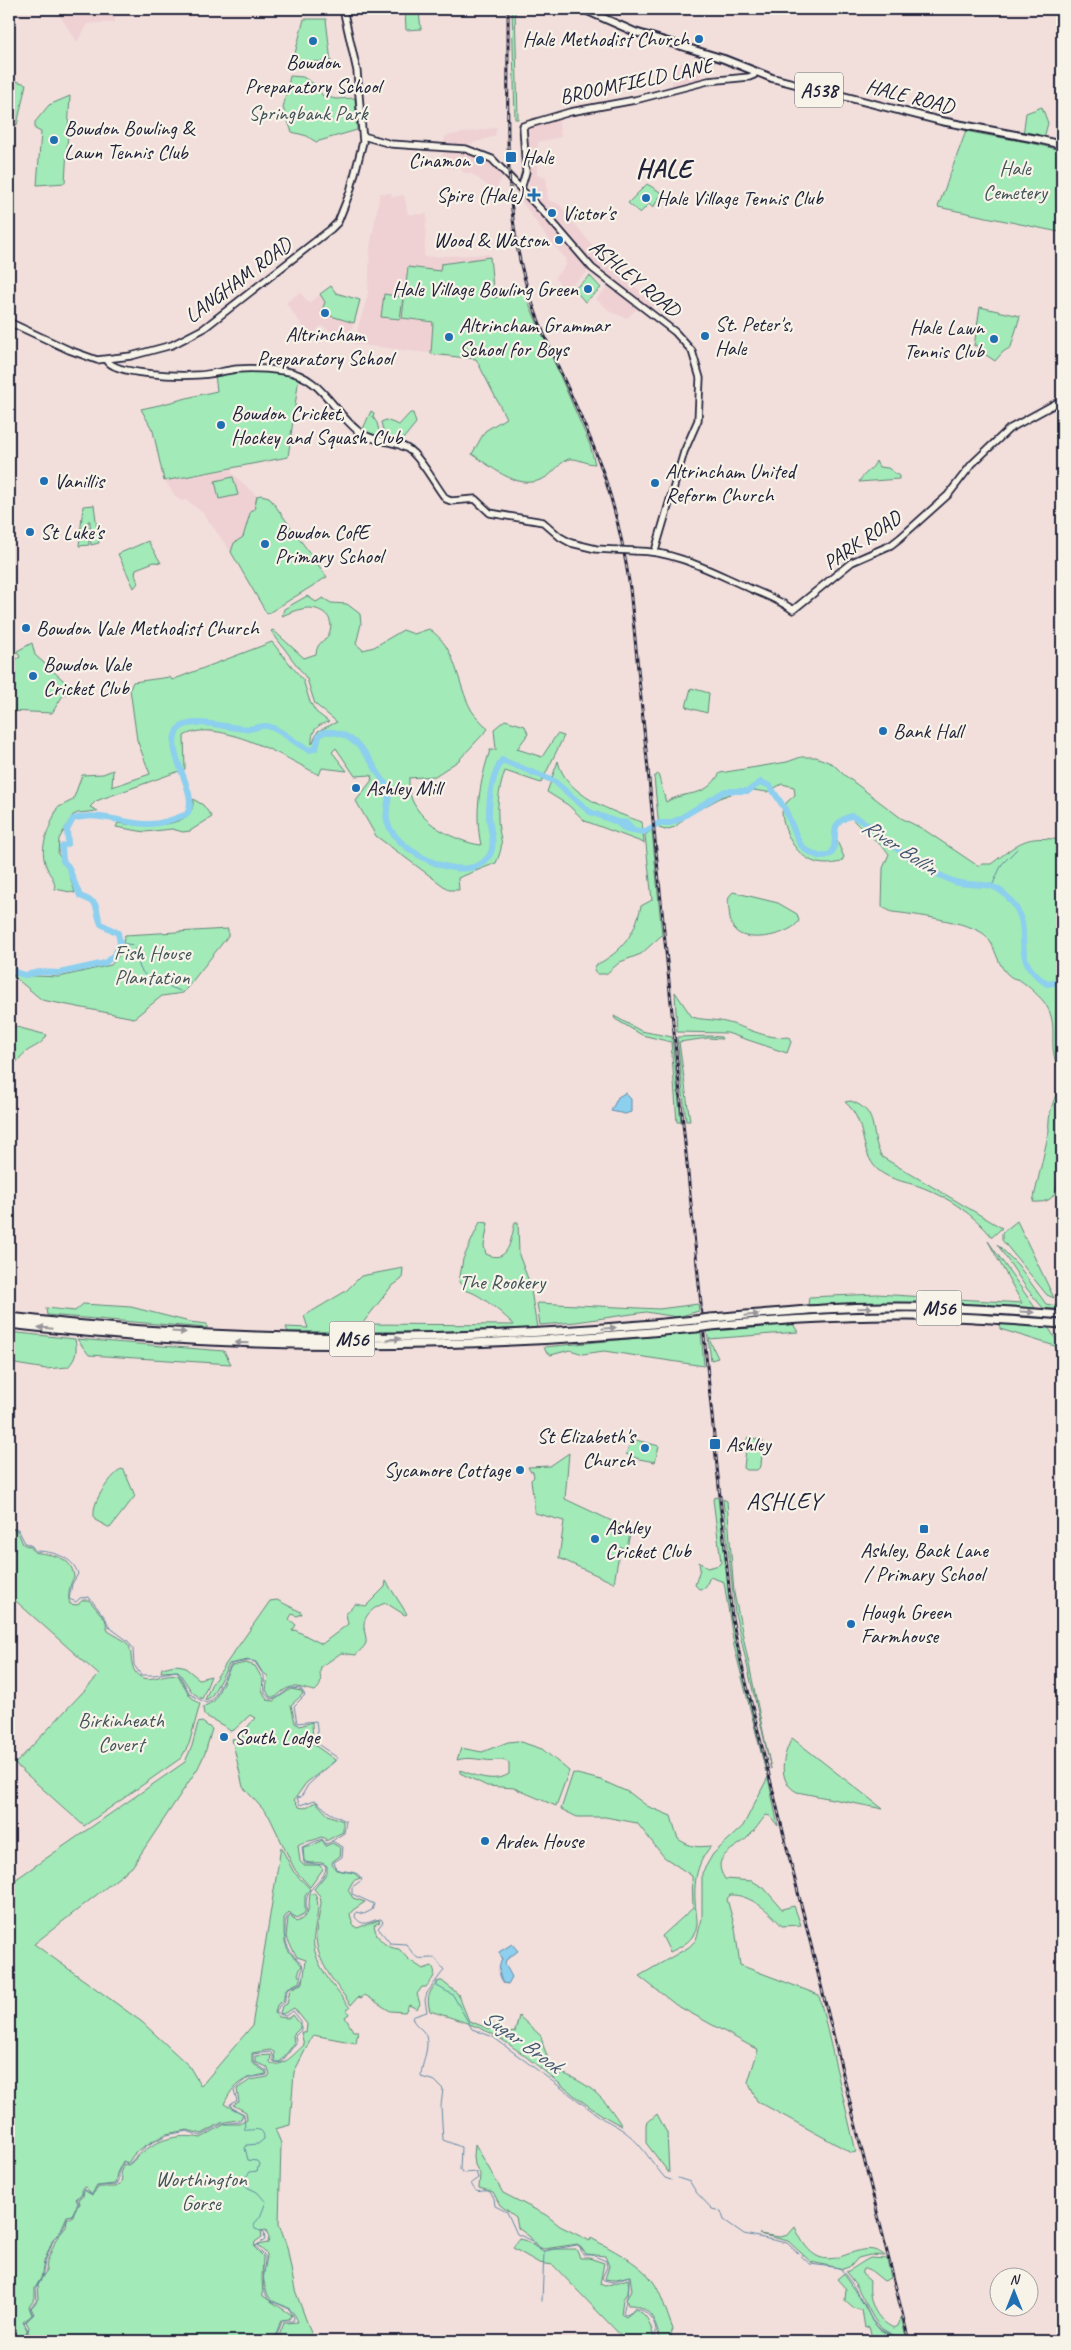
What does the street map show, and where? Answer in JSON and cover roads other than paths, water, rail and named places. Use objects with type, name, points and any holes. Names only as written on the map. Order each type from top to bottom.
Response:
[{"type":"highway","name":"M56","points":[[9,1324],[191,1340],[367,1346],[525,1342],[711,1322],[896,1307],[984,1309],[1062,1315]]},
{"type":"highway","name":"M56","points":[[817,1314],[984,1318],[1062,1324]]},
{"type":"highway","name":"M56","points":[[9,1316],[200,1334],[350,1339],[525,1334],[695,1324]]},
{"type":"main road","points":[[343,9],[357,71],[363,136]]},
{"type":"main road","name":"HALE ROAD","points":[[583,9],[635,32],[724,59],[755,72],[942,122],[1037,138],[1062,146]]},
{"type":"main road","name":"BROOMFIELD LANE","points":[[521,189],[526,172],[523,126],[570,112],[635,100],[708,81],[748,77],[754,75],[755,72]]},
{"type":"main road","name":"ASHLEY ROAD","points":[[363,136],[391,144],[475,151],[492,159],[592,268],[675,332],[692,351],[700,378],[698,420],[684,452],[655,551]]},
{"type":"main road","name":"LANGHAM ROAD","points":[[9,322],[86,357],[107,360],[149,351],[188,338],[203,329],[338,222],[350,192],[363,136]]},
{"type":"main road","points":[[107,360],[111,365],[138,372],[176,375],[208,374],[240,369],[270,369],[298,374],[311,380],[346,420],[366,437],[400,445],[412,452],[446,499],[451,501],[475,500],[490,513],[540,522],[565,540],[596,549],[655,551]]},
{"type":"main road","name":"PARK ROAD","points":[[655,551],[706,569],[777,600],[793,610],[852,562],[891,545],[900,538],[948,495],[972,464],[1009,429],[1062,400]]},
{"type":"water","points":[[625,1093],[631,1099],[631,1112],[625,1114],[611,1111],[618,1097]]},
{"type":"water","points":[[512,1944],[518,1951],[506,1960],[505,1964],[512,1977],[508,1984],[504,1983],[500,1974],[499,1968],[502,1959],[499,1952]]},
{"type":"waterway","name":"River Bollin","points":[[9,967],[17,973],[25,975],[40,972],[59,973],[105,963],[115,954],[120,943],[118,933],[101,924],[95,904],[80,896],[68,866],[63,861],[62,847],[68,843],[67,830],[73,819],[82,817],[91,816],[156,824],[187,814],[190,806],[189,796],[175,752],[174,742],[176,733],[181,727],[188,724],[198,723],[248,729],[262,726],[272,727],[310,750],[316,748],[319,736],[324,732],[342,734],[350,738],[363,750],[387,787],[389,795],[386,816],[393,833],[411,851],[424,858],[453,868],[467,868],[479,865],[489,856],[493,841],[489,820],[490,801],[493,780],[502,760],[554,781],[590,812],[617,822],[626,830],[633,830]]},
{"type":"waterway","name":"River Bollin","points":[[617,822],[627,823],[633,830],[644,832],[659,823],[670,823],[679,819],[725,791],[748,791],[761,782],[770,786],[785,809],[800,844],[806,850],[820,857],[831,854],[834,848],[835,832],[838,823],[851,816],[866,824],[888,842],[926,868],[959,883],[989,886],[1004,893],[1019,913],[1027,964],[1034,974],[1047,984],[1062,982]]},
{"type":"waterway","points":[[992,886],[1002,864],[1017,849]]},
{"type":"waterway","points":[[120,943],[134,945],[140,968],[147,977],[180,991]]},
{"type":"waterway","points":[[9,1528],[18,1529],[25,1543],[32,1546],[35,1551],[61,1556],[71,1563],[78,1574],[72,1584],[69,1599],[76,1602],[80,1598],[89,1597],[106,1619],[109,1627],[128,1641],[133,1649],[134,1665],[141,1675],[177,1671],[190,1694],[206,1703],[213,1699],[231,1664],[255,1662],[264,1676],[265,1693],[270,1699],[277,1698],[290,1688],[301,1689],[305,1695],[294,1706],[297,1723],[316,1721],[319,1745],[338,1758],[308,1785],[301,1797],[297,1798],[300,1805],[315,1800],[330,1813],[346,1821],[344,1833],[329,1843],[326,1844],[322,1839],[302,1847],[304,1863],[324,1865],[326,1866],[325,1871],[307,1897],[307,1914],[296,1919],[290,1914],[286,1921],[285,1939],[291,1952],[302,1963],[303,1969],[300,1976],[303,1980],[301,1983],[288,1988],[285,2002],[279,2006],[276,2013],[285,2016],[293,2011],[301,2021],[301,2030],[295,2036],[296,2043],[281,2063],[273,2061],[273,2055],[270,2052],[253,2054],[253,2062],[267,2071],[267,2075],[247,2078],[234,2090],[237,2101],[230,2104],[232,2108],[244,2114],[245,2130],[260,2130],[264,2135],[264,2139],[258,2144],[247,2145],[245,2148],[248,2160],[257,2161],[259,2164],[257,2171],[250,2172],[244,2179],[245,2186],[257,2192],[266,2202],[260,2217],[254,2224],[255,2229],[264,2232],[265,2240],[255,2246],[265,2256],[264,2288],[266,2294],[268,2299],[289,2309],[294,2317],[293,2321],[282,2321],[275,2341]]},
{"type":"waterway","points":[[332,1841],[343,1847],[342,1857],[334,1862],[336,1869],[358,1874],[362,1880],[352,1887],[352,1894],[374,1904],[372,1910],[364,1914],[356,1912],[355,1917],[358,1921],[367,1923],[381,1919],[383,1922],[378,1928],[390,1943],[406,1944],[418,1958],[435,1958],[444,1970],[427,1993],[425,2000],[427,2012],[412,2017],[425,2033],[427,2041],[421,2077],[435,2081],[443,2089],[441,2106],[443,2140],[461,2147],[460,2170],[464,2173],[476,2172],[478,2178],[471,2183],[475,2190],[478,2192],[489,2191],[494,2198],[495,2206],[507,2212],[517,2234],[531,2240],[537,2248],[544,2251],[577,2245],[580,2247],[583,2255],[592,2255],[606,2261],[607,2267],[602,2278],[604,2280],[612,2282],[629,2276],[623,2313],[625,2315],[629,2314],[635,2307],[645,2312],[655,2326],[657,2341]]},
{"type":"waterway","name":"Sugar Brook","points":[[437,1981],[437,1986],[453,1995],[472,2029],[493,2037],[603,2119],[625,2132],[639,2145],[665,2178],[671,2180]]},
{"type":"waterway","points":[[16,2341],[18,2338],[26,2336],[28,2330],[24,2323],[33,2315],[30,2308],[37,2300],[36,2288],[42,2277],[45,2262],[54,2238],[61,2233],[68,2216],[72,2215],[79,2204],[77,2199],[83,2194],[83,2189],[92,2194],[98,2186],[116,2185],[118,2173],[124,2161],[128,2165],[146,2146],[167,2135],[187,2131],[201,2136],[222,2124],[239,2122],[244,2117]]},
{"type":"waterway","name":"Sugar Brook","points":[[678,2178],[690,2182],[696,2192],[712,2209],[721,2211],[724,2220],[744,2234],[787,2243],[810,2264],[840,2268],[853,2285],[872,2320],[881,2330],[896,2337],[897,2341]]},
{"type":"waterway","points":[[542,2301],[544,2252]]},
{"type":"railway","points":[[508,9],[509,176],[516,242],[523,273],[538,318],[585,426],[606,482],[620,534],[630,588],[732,1618],[741,1662],[909,2341]]},
{"type":"place","name":"Hale Methodist Church","points":[[699,39]]},
{"type":"place","name":"Bowdon Preparatory School","points":[[313,41]]},
{"type":"place","name":"Bowdon Bowling & Lawn Tennis Club","points":[[54,140]]},
{"type":"place","name":"Hale","points":[[511,157]]},
{"type":"place","name":"Cinamon","points":[[480,160]]},
{"type":"place","name":"Spire (Hale)","points":[[534,195]]},
{"type":"place","name":"Hale Village Tennis Club","points":[[646,198]]},
{"type":"place","name":"Victor's","points":[[552,213]]},
{"type":"place","name":"Wood & Watson","points":[[559,240]]},
{"type":"place","name":"Hale Village Bowling Green","points":[[588,289]]},
{"type":"place","name":"Altrincham Preparatory School","points":[[325,313]]},
{"type":"place","name":"St. Peter's, Hale","points":[[705,336]]},
{"type":"place","name":"Altrincham Grammar School for Boys","points":[[449,337]]},
{"type":"place","name":"Hale Lawn Tennis Club","points":[[994,339]]},
{"type":"place","name":"Bowdon Cricket, Hockey and Squash Club","points":[[221,425]]},
{"type":"place","name":"Vanillis","points":[[44,481]]},
{"type":"place","name":"Altrincham United Reform Church","points":[[655,483]]},
{"type":"place","name":"St Luke's","points":[[30,532]]},
{"type":"place","name":"Bowdon CofE Primary School","points":[[265,544]]},
{"type":"place","name":"Bowdon Vale Methodist Church","points":[[26,628]]},
{"type":"place","name":"Bowdon Vale Cricket Club","points":[[33,676]]},
{"type":"place","name":"Bank Hall","points":[[883,731]]},
{"type":"place","name":"Ashley Mill","points":[[356,788]]},
{"type":"place","name":"Ashley","points":[[715,1444]]},
{"type":"place","name":"St Elizabeth's Church","points":[[645,1448]]},
{"type":"place","name":"Sycamore Cottage","points":[[520,1470]]},
{"type":"place","name":"Ashley, Back Lane / Primary School","points":[[924,1529]]},
{"type":"place","name":"Ashley Cricket Club","points":[[595,1539]]},
{"type":"place","name":"Hough Green Farmhouse","points":[[851,1624]]},
{"type":"place","name":"South Lodge","points":[[224,1737]]},
{"type":"place","name":"Arden House","points":[[485,1841]]},
{"type":"district","name":"HALE","points":[[664,168]]},
{"type":"district","name":"ASHLEY","points":[[784,1501]]},
{"type":"park label","name":"Springbank Park","points":[[308,113]]},
{"type":"park label","name":"Hale Cemetery","points":[[1015,180]]},
{"type":"park label","name":"Fish House Plantation","points":[[152,965]]},
{"type":"park label","name":"The Rookery","points":[[502,1282]]},
{"type":"park label","name":"Birkinheath Covert","points":[[121,1732]]},
{"type":"park label","name":"Worthington Gorse","points":[[201,2191]]}]
